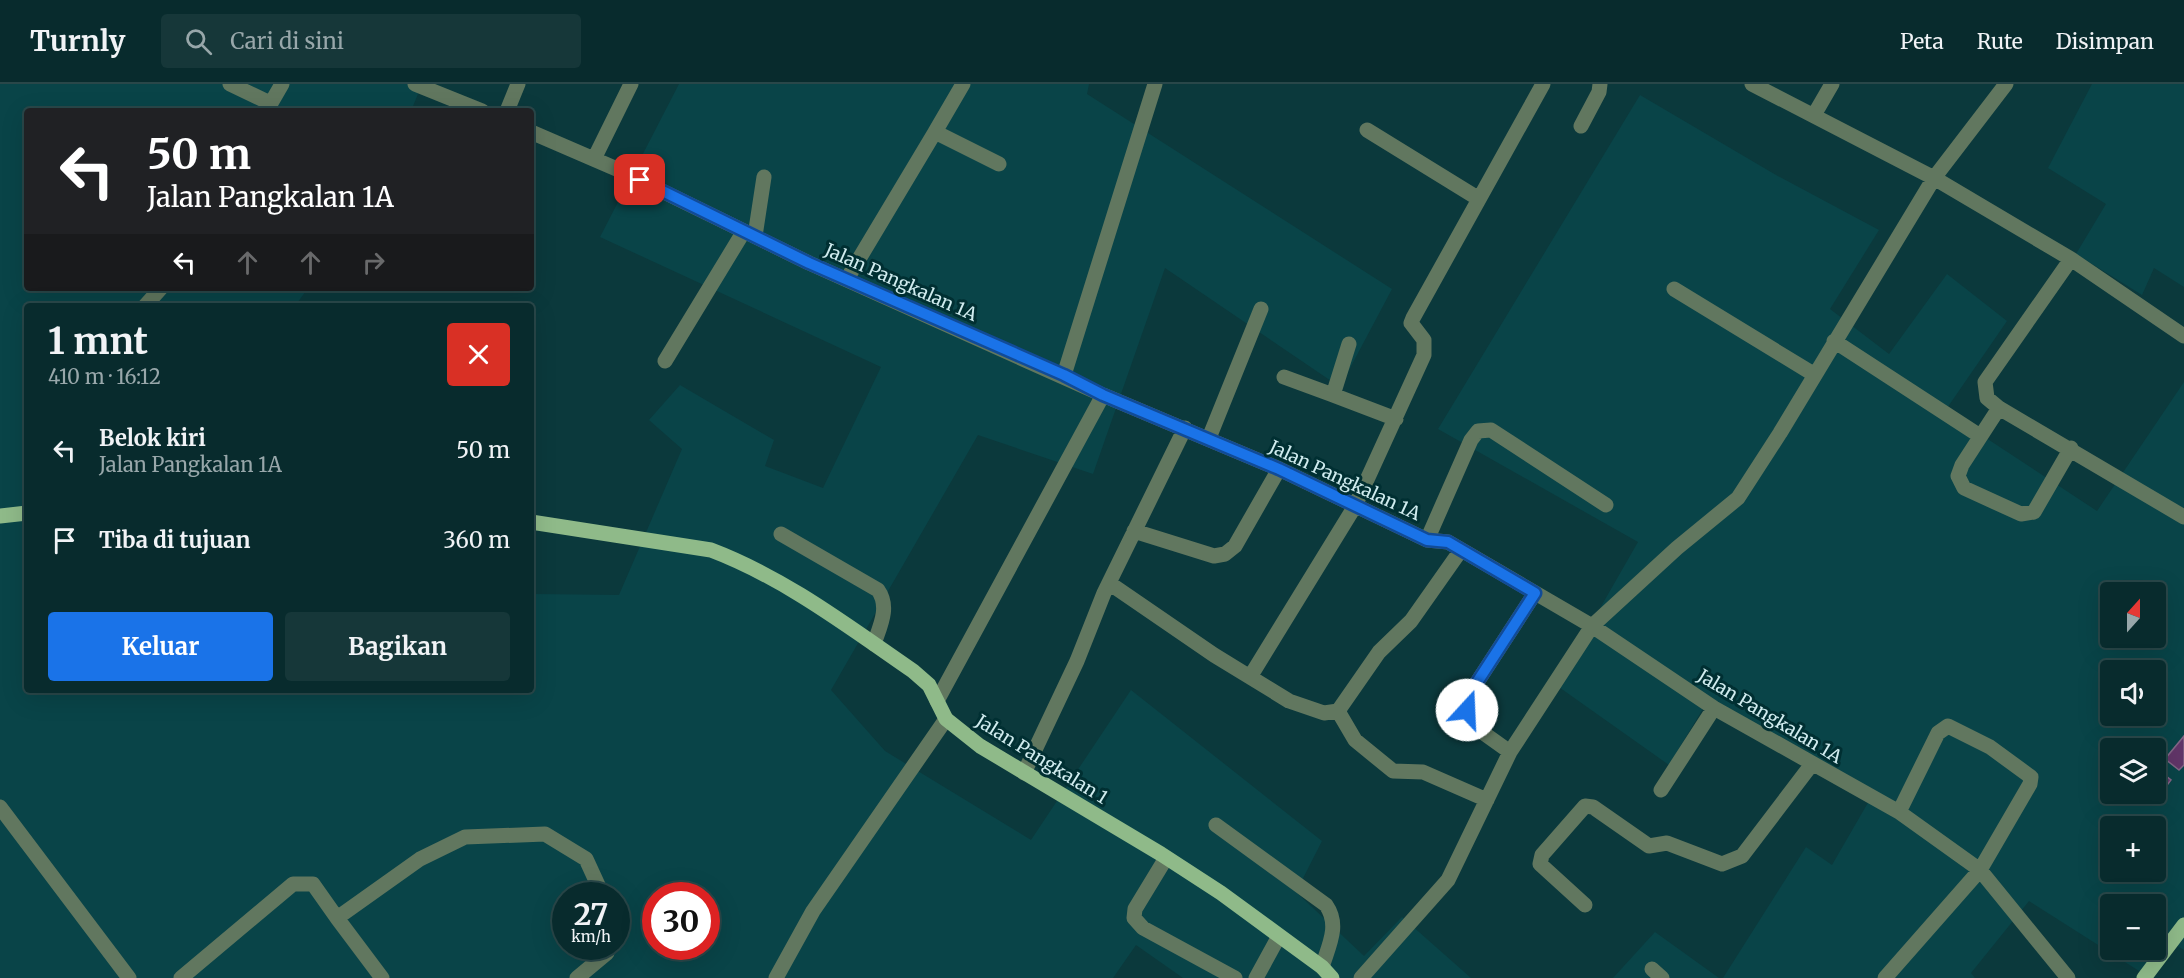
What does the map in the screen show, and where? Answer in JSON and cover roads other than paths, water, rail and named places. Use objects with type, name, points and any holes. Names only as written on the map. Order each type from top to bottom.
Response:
[{"type":"main road","points":[[0,516],[24,513]]},
{"type":"main road","name":"Jalan Pangkalan 1","points":[[534,522],[711,550],[733,559],[802,596],[913,670],[929,685],[946,719],[980,746],[1221,893],[1327,973]]},
{"type":"main road","points":[[2144,978],[2184,925]]},
{"type":"street","points":[[230,84],[268,107],[282,84]]},
{"type":"street","points":[[415,84],[475,108]]},
{"type":"street","points":[[508,108],[518,84]]},
{"type":"street","points":[[594,159],[631,84]]},
{"type":"street","points":[[847,279],[963,84]]},
{"type":"street","points":[[1064,375],[1155,84]]},
{"type":"street","points":[[1250,677],[1355,506],[1396,419],[1426,347],[1412,323],[1413,318],[1543,84]]},
{"type":"street","points":[[1581,126],[1599,92],[1600,84]]},
{"type":"street","points":[[1752,84],[1934,178],[2071,259],[2184,336]]},
{"type":"street","points":[[1814,115],[1832,84]]},
{"type":"street","points":[[1361,978],[1448,880],[1510,752],[1592,627],[1669,555],[1738,498],[1934,178],[2006,84]]},
{"type":"street","points":[[1367,130],[1479,200]]},
{"type":"street","points":[[935,132],[999,164]]},
{"type":"street","name":"Jalan Pangkalan 1A","points":[[534,133],[594,159],[847,279],[1064,375],[1103,395],[1279,469],[1427,540],[1448,542],[1592,627],[1714,708],[1899,812],[1980,870],[2068,978]]},
{"type":"street","points":[[665,361],[749,234],[764,177]]},
{"type":"street","points":[[2071,259],[1985,382],[1987,398],[1999,408],[2071,448],[2184,517]]},
{"type":"street","points":[[1674,289],[1815,375]]},
{"type":"street","points":[[148,303],[158,291]]},
{"type":"street","points":[[1209,438],[1261,309]]},
{"type":"street","points":[[1834,341],[1980,436]]},
{"type":"street","points":[[1333,395],[1349,344]]},
{"type":"street","points":[[1284,377],[1396,419]]},
{"type":"street","points":[[937,701],[1103,395]]},
{"type":"street","points":[[1999,408],[1980,436],[1958,476],[1964,488],[2021,514],[2034,512],[2071,448]]},
{"type":"street","points":[[1024,773],[1109,583],[1185,428]]},
{"type":"street","points":[[1427,540],[1471,440],[1478,431],[1491,430],[1606,505]]},
{"type":"street","points":[[1134,531],[1214,556],[1225,554],[1235,546],[1279,469]]},
{"type":"street","points":[[781,534],[878,590],[885,599],[885,608],[874,644]]},
{"type":"street","points":[[1109,583],[1289,701],[1324,713],[1338,711],[1379,652],[1411,621],[1461,550]]},
{"type":"street","points":[[1510,752],[1475,727],[1467,710],[1474,687],[1535,593]]},
{"type":"street","points":[[1660,790],[1714,708]]},
{"type":"street","points":[[1338,711],[1354,740],[1393,771],[1422,772],[1487,800]]},
{"type":"street","points":[[776,978],[813,911],[946,719]]},
{"type":"street","points":[[1885,978],[1980,870],[2030,784],[2031,777],[2027,771],[1990,747],[1948,726],[1944,727],[1899,812]]},
{"type":"street","points":[[1585,905],[1540,864],[1542,855],[1585,806],[1593,807],[1649,846],[1667,843],[1722,864],[1742,856],[1812,764]]},
{"type":"street","points":[[0,807],[129,978]]},
{"type":"street","points":[[1216,825],[1326,905],[1333,916],[1327,973]]},
{"type":"street","points":[[337,918],[420,859],[465,837],[545,834],[586,859],[597,882]]},
{"type":"street","points":[[1166,858],[1135,909],[1134,918],[1143,928],[1235,978]]},
{"type":"street","points":[[181,978],[293,884],[313,884],[382,978]]},
{"type":"street","points":[[1256,978],[1279,936]]},
{"type":"street","points":[[577,978],[598,960]]}]
